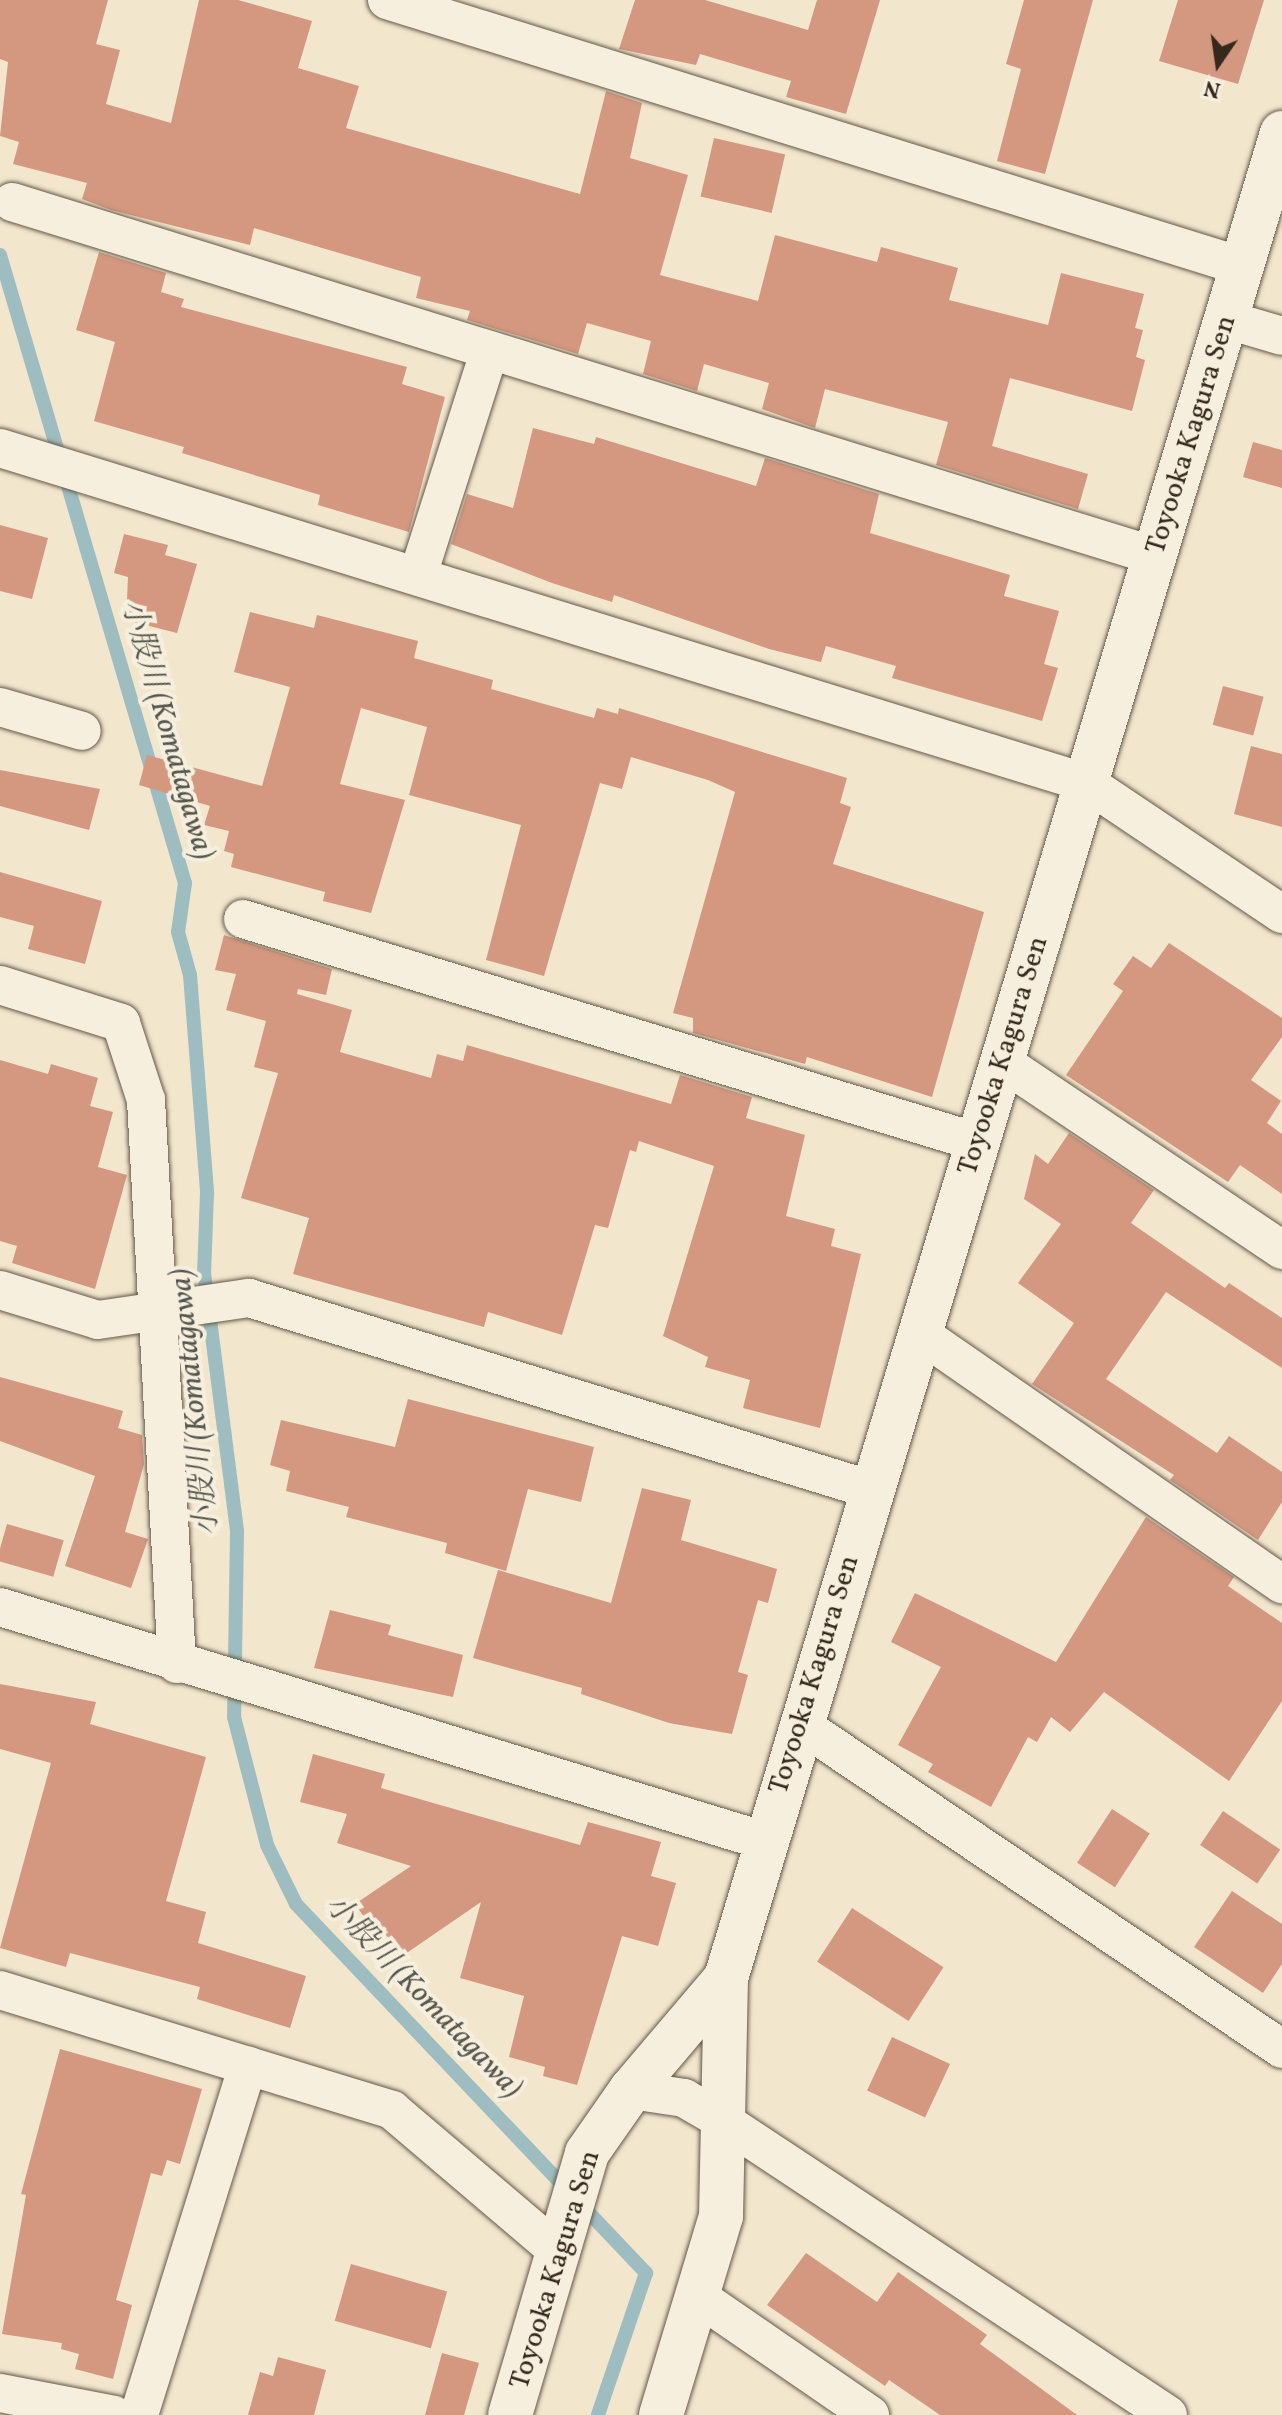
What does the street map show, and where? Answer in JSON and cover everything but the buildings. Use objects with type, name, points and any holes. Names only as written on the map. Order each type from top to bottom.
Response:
[{"type":"street","points":[[387,0],[1244,267]]},
{"type":"street","name":"Toyooka Kagura Sen","points":[[661,2415],[721,2216],[726,1978],[800,1724],[922,1335],[1001,1061],[1228,320],[1282,133]]},
{"type":"street","points":[[12,202],[1155,556]]},
{"type":"street","points":[[1228,320],[1282,336]]},
{"type":"street","points":[[418,575],[489,352]]},
{"type":"street","points":[[0,448],[1087,783],[1282,914]]},
{"type":"street","points":[[0,707],[82,731]]},
{"type":"street","points":[[243,919],[977,1142]]},
{"type":"street","points":[[0,985],[121,1023],[146,1100],[193,1668]]},
{"type":"street","points":[[1001,1061],[1282,1250]]},
{"type":"street","points":[[0,1290],[98,1320],[249,1298],[872,1490]]},
{"type":"street","points":[[922,1335],[1282,1584]]},
{"type":"street","points":[[0,1607],[765,1841]]},
{"type":"street","points":[[800,1724],[1282,2049]]},
{"type":"street","name":"Toyooka Kagura Sen","points":[[510,2415],[587,2153],[631,2090],[726,1978]]},
{"type":"street","points":[[0,1990],[392,2110],[565,2234]]},
{"type":"street","points":[[139,2415],[248,2066]]},
{"type":"street","points":[[631,2090],[684,2098],[725,2122],[1168,2415]]},
{"type":"street","points":[[697,2296],[870,2415]]},
{"type":"street","points":[[0,2393],[114,2415]]},
{"type":"waterway","name":"小股川 (Komatagawa)","points":[[0,255],[185,883],[178,932],[190,975],[207,1193],[204,1273],[237,1532],[234,1717],[267,1845],[296,1904],[646,2273],[598,2415]]}]
